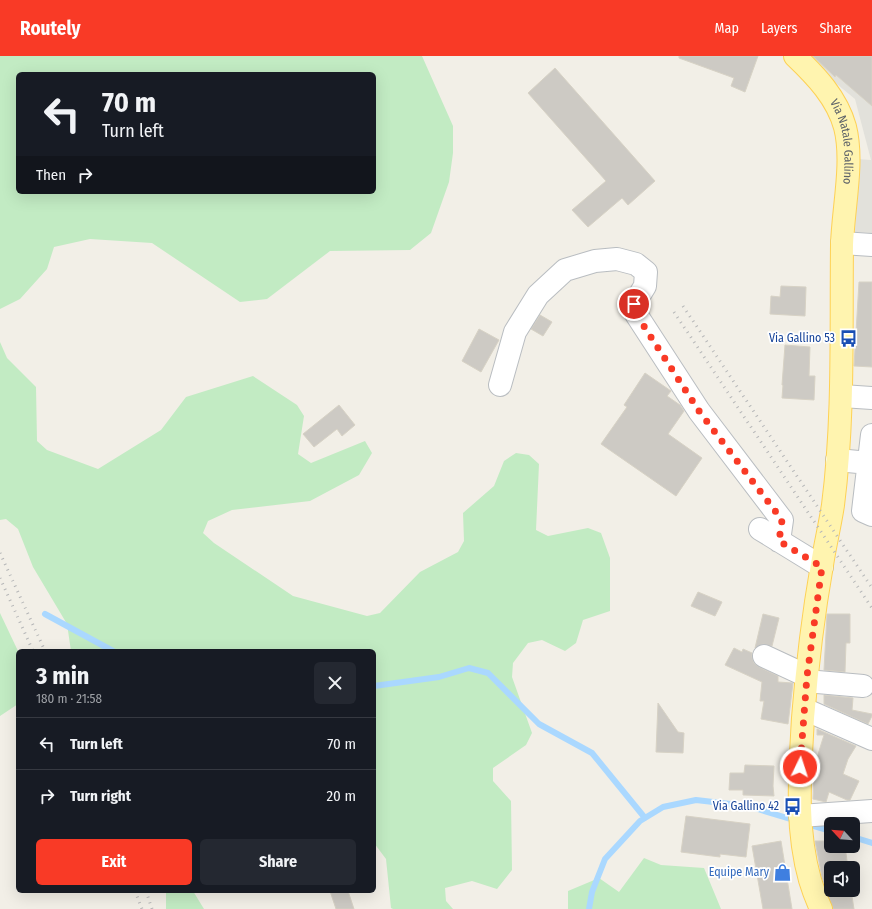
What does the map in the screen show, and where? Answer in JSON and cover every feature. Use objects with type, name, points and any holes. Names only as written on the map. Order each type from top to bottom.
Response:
[{"type":"main road","name":"Via Natale Gallino","points":[[795,56],[822,84],[836,104],[845,127],[849,154],[842,243],[842,396],[837,460],[833,505],[822,567],[807,679],[800,767],[799,802],[804,851],[810,881],[821,909]]},
{"type":"street","points":[[842,243],[872,245]]},
{"type":"street","points":[[500,385],[515,332],[538,295],[565,270],[595,261],[617,259],[636,264],[646,272],[645,286],[634,304],[636,314],[699,411],[782,520],[779,541]]},
{"type":"street","points":[[842,396],[872,398]]},
{"type":"street","points":[[872,435],[863,511],[872,515]]},
{"type":"street","points":[[837,460],[869,463]]},
{"type":"street","points":[[760,529],[822,567]]},
{"type":"street","points":[[764,656],[807,679],[864,686]]},
{"type":"street","points":[[804,709],[872,740]]},
{"type":"street","points":[[800,816],[872,811]]},
{"type":"shaded area","points":[[806,56],[872,56],[872,233],[855,232],[857,159],[871,160],[855,99]]},
{"type":"green space","points":[[0,56],[422,56],[453,126],[453,153],[449,182],[431,233],[410,250],[330,251],[267,299],[240,302],[152,243],[90,239],[54,247],[47,269],[20,299],[0,309]]},
{"type":"green space","points":[[0,342],[7,358],[36,387],[37,441],[47,450],[98,469],[161,430],[186,397],[253,376],[297,405],[304,416],[298,454],[311,463],[365,441],[372,453],[359,475],[310,501],[232,510],[208,521],[203,533],[214,543],[293,596],[367,616],[380,613],[420,572],[458,552],[464,541],[463,513],[494,486],[504,461],[516,453],[529,455],[539,464],[536,530],[548,536],[588,528],[601,533],[610,558],[610,611],[583,620],[576,643],[565,651],[542,640],[528,643],[513,663],[512,677],[532,733],[526,745],[493,768],[493,781],[511,801],[512,870],[497,889],[472,881],[445,888],[446,901],[453,909],[391,908],[386,859],[376,846],[376,649],[71,649],[67,624],[33,567],[18,529],[6,519],[0,520]]},
{"type":"green space","points":[[0,613],[17,649],[16,705],[0,716]]},
{"type":"green space","points":[[644,858],[661,865],[704,868],[721,909],[568,909],[568,891],[599,878],[619,892]]},
{"type":"green space","points":[[166,893],[194,893],[204,909],[166,909]]},
{"type":"building","points":[[679,56],[758,56],[745,92],[731,86],[734,78],[679,58]]},
{"type":"building","points":[[813,56],[872,56],[872,106],[836,75],[835,77]]},
{"type":"building","points":[[555,68],[655,181],[628,205],[622,198],[588,227],[572,210],[606,181],[528,93]]},
{"type":"building","points":[[859,282],[872,282],[872,367],[854,366]]},
{"type":"building","points":[[781,286],[806,287],[805,316],[770,314],[771,296],[780,297]]},
{"type":"building","points":[[540,315],[552,322],[543,336],[531,329]]},
{"type":"building","points":[[479,329],[499,340],[481,372],[462,361]]},
{"type":"building","points":[[785,345],[810,347],[809,376],[815,376],[814,400],[782,398]]},
{"type":"building","points":[[645,373],[671,391],[667,396],[680,405],[684,411],[668,434],[702,458],[676,496],[601,444],[627,407],[624,405]]},
{"type":"building","points":[[339,405],[355,425],[342,436],[337,429],[314,447],[303,434]]},
{"type":"building","points":[[698,592],[722,602],[715,616],[691,606]]},
{"type":"building","points":[[763,614],[779,618],[772,646],[763,644],[755,648]]},
{"type":"building","points":[[827,614],[850,614],[850,643],[846,643],[845,672],[824,670]]},
{"type":"building","points":[[734,648],[742,652],[743,649],[752,653],[754,663],[778,676],[778,682],[793,683],[788,724],[761,719],[764,701],[760,701],[762,682],[725,665]]},
{"type":"building","points":[[824,695],[853,698],[852,710],[872,714],[868,724],[824,704]]},
{"type":"building","points":[[658,703],[678,732],[684,733],[683,753],[656,752]]},
{"type":"building","points":[[817,729],[856,746],[848,759],[843,774],[859,781],[850,800],[829,792],[826,802],[813,799],[814,772],[824,735],[817,735]]},
{"type":"building","points":[[745,765],[774,766],[774,796],[743,795],[743,790],[729,790],[730,773],[744,773]]},
{"type":"building","points":[[686,816],[750,824],[746,857],[720,854],[720,857],[681,852]]},
{"type":"building","points":[[781,841],[792,909],[763,909],[752,846]]},
{"type":"building","points":[[815,841],[824,841],[824,853],[846,853],[847,861],[824,861],[824,883]]},
{"type":"building","points":[[331,893],[349,893],[354,909],[336,909]]},
{"type":"building","points":[[829,897],[852,897],[854,909],[833,909]]},
{"type":"waterway","points":[[45,614],[109,649]]},
{"type":"waterway","points":[[376,686],[439,677],[469,668],[488,673],[539,724],[592,753],[645,818]]},
{"type":"waterway","points":[[589,909],[592,892],[605,859],[640,821],[663,807],[696,800],[748,806],[797,821]]},
{"type":"waterway","points":[[807,824],[824,829]]},
{"type":"waterway","points":[[860,839],[872,843]]},
{"type":"railway","points":[[683,306],[872,588]]},
{"type":"railway","points":[[674,312],[872,608]]},
{"type":"railway","points":[[0,553],[44,649]]},
{"type":"railway","points":[[0,578],[32,649]]},
{"type":"railway","points":[[136,893],[142,909]]},
{"type":"railway","points":[[147,893],[152,909]]},
{"type":"place","name":"Via Gallino 53","points":[[848,338]]},
{"type":"place","name":"Via Gallino 42","points":[[792,806]]},
{"type":"place","name":"Equipe Mary","points":[[782,872]]},
{"type":"route","points":[[634,304],[636,314],[699,411],[782,520],[779,541],[822,567],[807,676],[800,767]]}]
